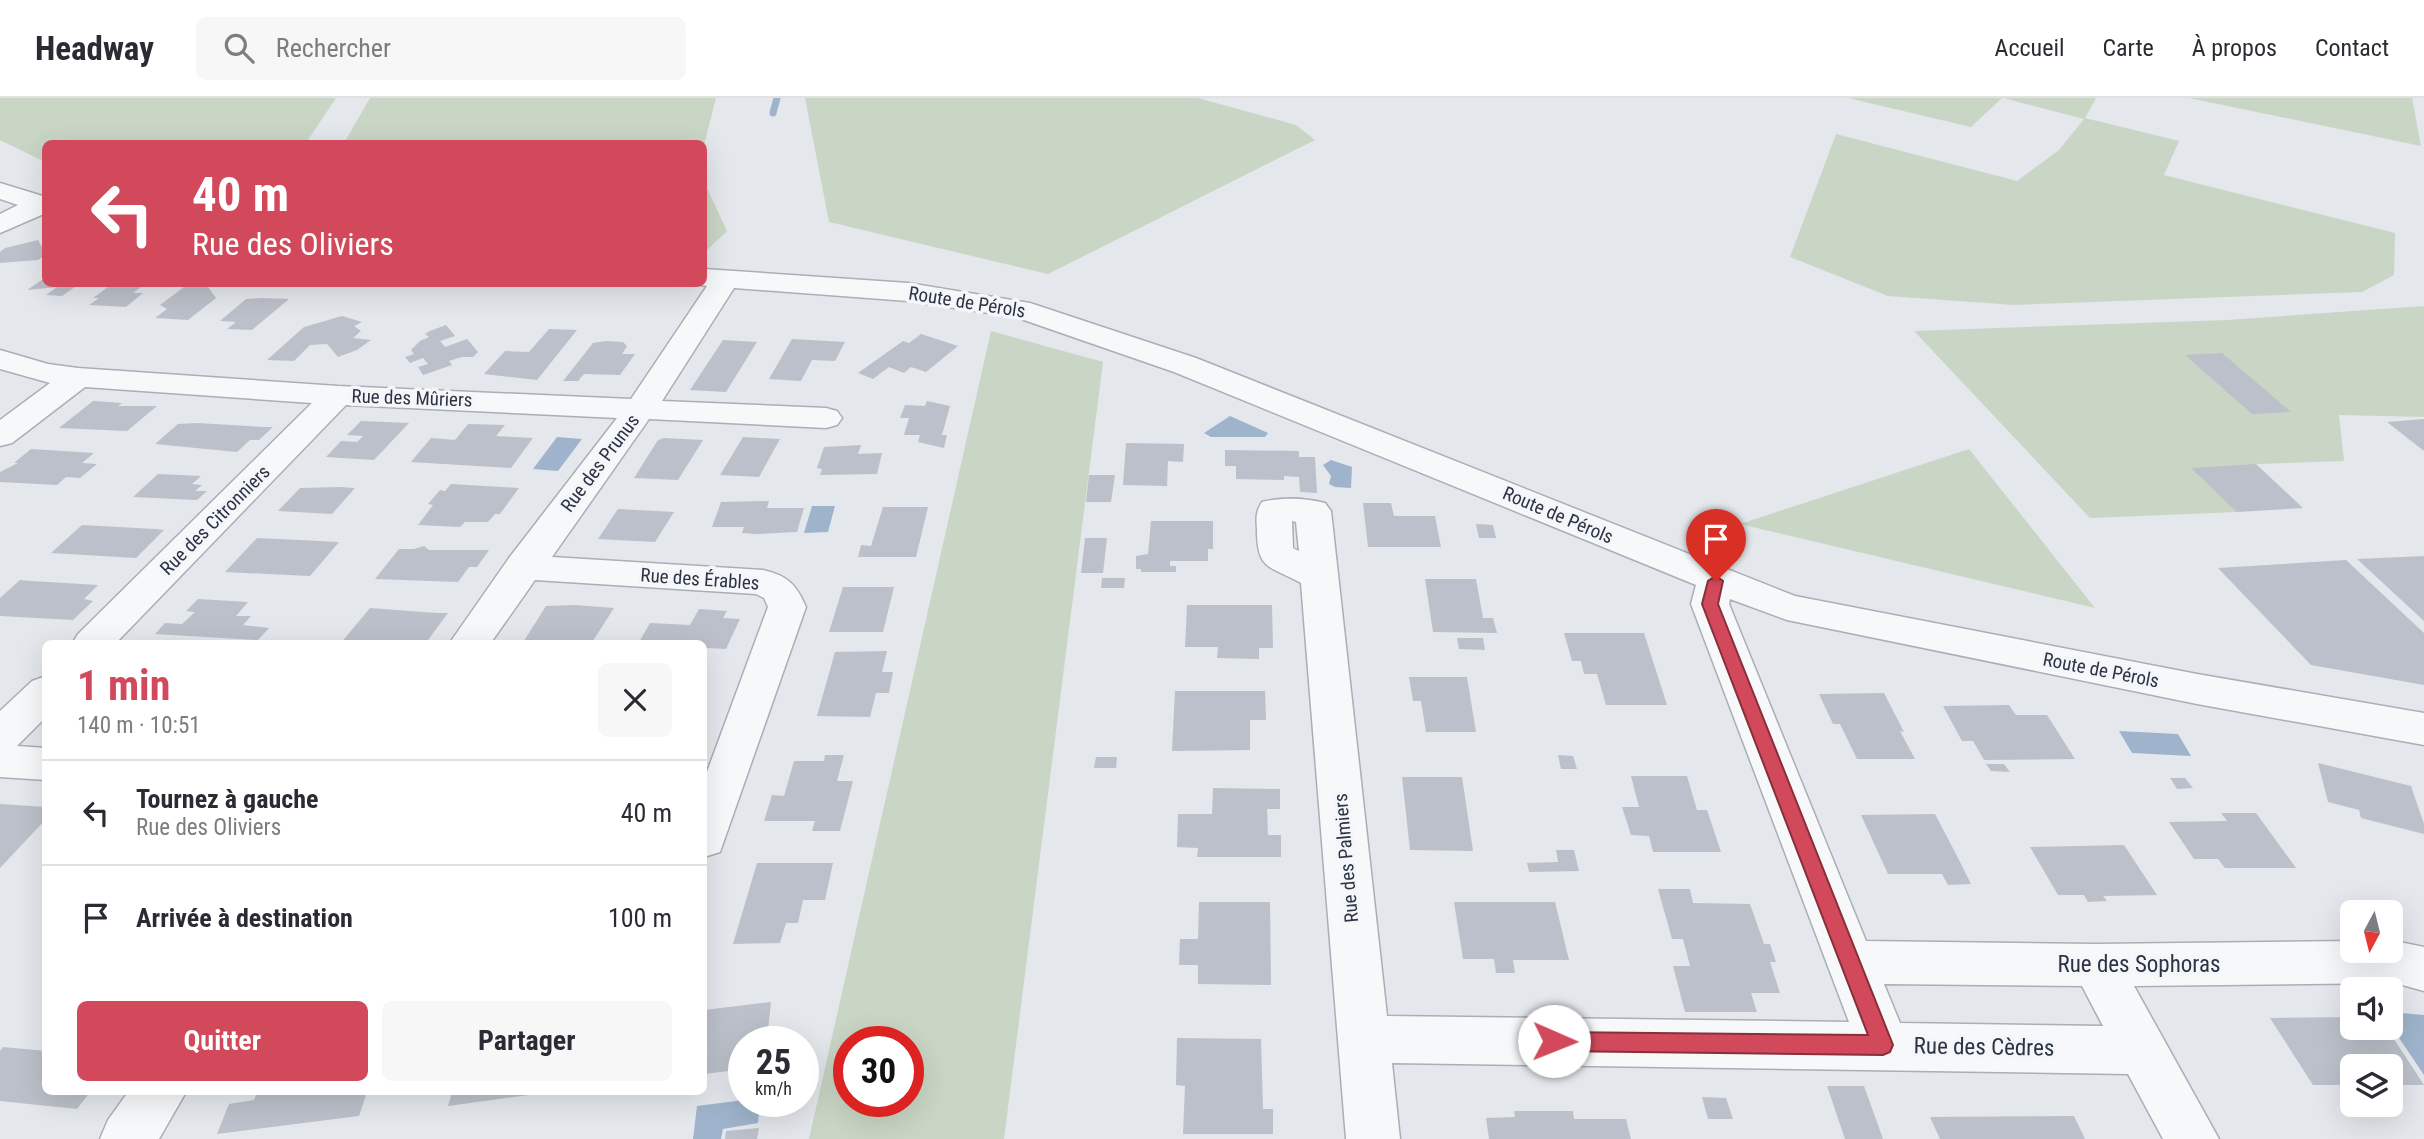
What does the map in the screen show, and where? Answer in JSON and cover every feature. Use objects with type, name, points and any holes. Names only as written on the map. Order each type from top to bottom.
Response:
[{"type":"street","points":[[0,191],[42,204]]},
{"type":"street","points":[[0,225],[42,204]]},
{"type":"street","name":"Rue des Prunus","points":[[471,640],[641,408],[715,277]]},
{"type":"street","name":"Route de Pérols","points":[[715,277],[908,292],[1020,309],[1185,365],[1716,581],[1787,607],[2196,689],[2424,729]]},
{"type":"street","name":"Rue des Mûriers","points":[[0,359],[44,373],[78,377],[338,395],[826,418]]},
{"type":"street","points":[[0,436],[78,377]]},
{"type":"street","name":"Rue des Citronniers","points":[[96,640],[338,395]]},
{"type":"street","name":"Rue des Érables","points":[[522,567],[763,582],[780,590],[787,607],[707,831]]},
{"type":"street","name":"Rue des Palmiers","points":[[1320,577],[1373,1139]]},
{"type":"street","points":[[1716,581],[1710,604],[1853,962],[1883,1045]]},
{"type":"street","points":[[0,737],[42,695]]},
{"type":"street","points":[[0,761],[42,764]]},
{"type":"street","name":"Rue des Sophoras","points":[[1853,962],[2096,965],[2395,962],[2424,970]]},
{"type":"street","points":[[2096,965],[2192,1139]]},
{"type":"street","name":"Rue des Cèdres","points":[[1363,1039],[2142,1050]]},
{"type":"street","points":[[127,1139],[157,1095]]},
{"type":"green space","points":[[0,98],[336,98],[308,140],[42,140],[42,161],[0,140]]},
{"type":"green space","points":[[370,98],[716,98],[705,140],[346,140]]},
{"type":"green space","points":[[805,98],[1198,98],[1296,125],[1315,140],[1048,274],[829,222]]},
{"type":"green space","points":[[1848,98],[2002,98],[1971,127]]},
{"type":"green space","points":[[2003,98],[2096,98],[2085,118],[2179,141],[2164,175],[2395,233],[2394,275],[2362,292],[2014,305],[1888,296],[1790,257],[1836,134],[2017,181],[2059,150],[2084,119]]},
{"type":"green space","points":[[2189,98],[2412,98],[2421,146]]},
{"type":"green space","points":[[707,188],[727,231],[707,250]]},
{"type":"green space","points":[[2424,306],[2424,417],[2339,415],[2344,461],[2256,464],[2237,512],[2090,518],[1914,331],[2228,320]]},
{"type":"green space","points":[[991,331],[1103,362],[1004,1139],[809,1139],[814,1117],[819,1117],[819,1095],[833,1032],[833,1117],[924,1117],[924,1026],[834,1026]]},
{"type":"green space","points":[[1969,449],[2095,608],[1740,524]]},
{"type":"water","points":[[1230,416],[1268,433],[1265,437],[1211,437],[1204,433]]},
{"type":"water","points":[[557,437],[582,439],[558,471],[533,469]]},
{"type":"water","points":[[1331,460],[1352,467],[1351,488],[1329,484],[1331,476],[1323,465]]},
{"type":"water","points":[[812,506],[835,506],[828,532],[804,533]]},
{"type":"water","points":[[2119,731],[2178,734],[2191,756],[2132,753]]},
{"type":"water","points":[[2403,1013],[2424,1015],[2424,1075],[2400,1040],[2403,1040]]},
{"type":"water","points":[[728,1102],[728,1117],[759,1117],[758,1123],[723,1129],[721,1139],[693,1139],[697,1106]]},
{"type":"building","points":[[38,240],[42,248],[42,258],[0,263],[0,252],[5,248]]},
{"type":"building","points":[[42,280],[42,287],[57,287],[27,290]]},
{"type":"building","points":[[57,287],[75,287],[62,296],[46,295]]},
{"type":"building","points":[[108,287],[141,287],[133,293],[143,293],[126,307],[89,305],[99,298],[93,298]]},
{"type":"building","points":[[184,287],[208,287],[216,298],[188,320],[155,318],[167,309],[160,305]]},
{"type":"building","points":[[246,299],[289,299],[252,330],[227,329],[236,322],[220,321]]},
{"type":"building","points":[[342,316],[362,322],[354,326],[361,331],[353,338],[371,340],[357,350],[338,357],[327,344],[310,345],[294,361],[267,360],[304,327]]},
{"type":"building","points":[[446,325],[455,336],[440,341],[445,347],[467,339],[478,352],[473,357],[449,361],[452,365],[423,375],[418,367],[428,364],[423,358],[410,363],[405,357],[414,354],[411,350],[429,337],[425,334]]},
{"type":"building","points":[[549,329],[577,330],[537,380],[484,374],[505,351],[529,352]]},
{"type":"building","points":[[921,334],[958,346],[926,372],[911,367],[904,373],[889,367],[873,379],[858,373],[903,341],[909,343]]},
{"type":"building","points":[[792,339],[845,342],[835,361],[812,360],[801,381],[769,379]]},
{"type":"building","points":[[723,340],[757,342],[726,392],[690,390]]},
{"type":"building","points":[[623,342],[627,346],[622,354],[635,354],[620,375],[584,374],[578,381],[563,381],[593,343]]},
{"type":"building","points":[[2222,353],[2291,412],[2252,414],[2185,355]]},
{"type":"building","points":[[93,401],[122,403],[118,406],[157,406],[127,431],[59,428]]},
{"type":"building","points":[[927,401],[950,406],[942,435],[947,435],[944,448],[918,442],[920,435],[904,435],[909,418],[900,418],[905,405],[925,406]]},
{"type":"building","points":[[2424,419],[2424,451],[2387,422]]},
{"type":"building","points":[[361,421],[409,423],[374,460],[326,457],[341,441],[357,442],[363,436],[347,435]]},
{"type":"building","points":[[178,424],[273,427],[259,440],[250,440],[237,452],[155,444]]},
{"type":"building","points":[[468,424],[505,425],[496,436],[533,438],[511,468],[411,462],[431,438],[455,440]]},
{"type":"building","points":[[743,437],[780,439],[759,477],[720,475]]},
{"type":"building","points":[[658,440],[703,440],[678,480],[634,478]]},
{"type":"building","points":[[1126,443],[1184,444],[1183,462],[1168,461],[1167,486],[1123,485]]},
{"type":"building","points":[[861,445],[858,454],[882,453],[877,474],[820,475],[822,469],[817,468],[824,447]]},
{"type":"building","points":[[31,449],[94,453],[82,463],[97,464],[80,478],[66,477],[57,485],[0,482],[0,472],[18,463],[14,463]]},
{"type":"building","points":[[1225,450],[1299,451],[1299,457],[1315,457],[1317,493],[1300,492],[1299,477],[1284,476],[1284,480],[1236,479],[1236,466],[1225,466]]},
{"type":"building","points":[[2256,464],[2303,508],[2237,512],[2191,468]]},
{"type":"building","points":[[158,474],[201,476],[192,484],[202,485],[195,491],[207,491],[197,500],[133,497]]},
{"type":"building","points":[[1089,475],[1115,475],[1111,502],[1086,502]]},
{"type":"building","points":[[451,484],[519,488],[500,514],[495,514],[488,522],[465,522],[460,527],[418,525],[433,505],[428,504],[440,490],[445,491]]},
{"type":"building","points":[[300,488],[355,488],[332,514],[278,511]]},
{"type":"building","points":[[769,501],[767,508],[804,508],[797,532],[757,534],[742,533],[744,527],[712,527],[721,502]]},
{"type":"building","points":[[1363,503],[1391,503],[1394,516],[1435,516],[1441,547],[1368,547]]},
{"type":"building","points":[[883,507],[928,507],[916,557],[858,557],[861,545],[871,546]]},
{"type":"building","points":[[618,509],[674,512],[655,542],[598,539]]},
{"type":"building","points":[[1151,521],[1213,521],[1213,549],[1208,549],[1208,561],[1170,561],[1170,566],[1176,566],[1176,572],[1141,572],[1141,569],[1136,569],[1136,556],[1148,554]]},
{"type":"building","points":[[1476,524],[1493,525],[1496,538],[1479,538]]},
{"type":"building","points":[[82,525],[164,530],[136,558],[51,553]]},
{"type":"building","points":[[257,538],[339,542],[310,576],[225,572]]},
{"type":"building","points":[[1085,538],[1107,538],[1103,573],[1081,573]]},
{"type":"building","points":[[424,546],[429,550],[489,550],[477,567],[469,567],[458,582],[375,579],[399,549]]},
{"type":"building","points":[[2424,556],[2424,621],[2357,559]]},
{"type":"building","points":[[2346,560],[2424,633],[2424,685],[2311,665],[2218,568]]},
{"type":"building","points":[[1102,578],[1125,578],[1124,588],[1101,588]]},
{"type":"building","points":[[1425,579],[1476,579],[1483,618],[1493,618],[1497,633],[1433,632]]},
{"type":"building","points":[[20,580],[98,585],[84,599],[93,601],[73,620],[0,616],[0,598]]},
{"type":"building","points":[[843,587],[894,587],[883,632],[829,632]]},
{"type":"building","points":[[198,599],[248,602],[236,616],[251,616],[243,625],[269,628],[258,640],[155,634],[165,623],[182,624],[195,612],[186,611]]},
{"type":"building","points":[[1187,605],[1272,605],[1273,648],[1259,648],[1259,659],[1217,658],[1218,647],[1185,647]]},
{"type":"building","points":[[546,606],[614,608],[594,640],[525,640]]},
{"type":"building","points":[[370,608],[448,613],[428,640],[343,640]]},
{"type":"building","points":[[699,609],[727,611],[723,618],[740,619],[726,649],[707,648],[707,640],[640,640],[650,623],[690,625]]},
{"type":"building","points":[[1564,633],[1644,633],[1667,705],[1606,705],[1597,674],[1584,674],[1581,661],[1572,661]]},
{"type":"building","points":[[1457,638],[1483,638],[1485,650],[1459,649]]},
{"type":"building","points":[[887,651],[882,672],[893,672],[889,693],[876,693],[870,717],[817,716],[835,652]]},
{"type":"building","points":[[1409,677],[1467,677],[1476,732],[1426,732],[1421,701],[1413,701]]},
{"type":"building","points":[[1175,691],[1265,691],[1266,720],[1250,720],[1250,750],[1172,751]]},
{"type":"building","points":[[1884,693],[1915,759],[1857,759],[1840,724],[1833,724],[1819,694]]},
{"type":"building","points":[[2009,705],[2016,715],[2047,715],[2075,759],[1984,760],[1973,741],[1962,741],[1943,706]]},
{"type":"building","points":[[825,755],[844,755],[837,781],[853,781],[840,831],[812,831],[815,821],[764,821],[772,795],[784,796],[794,761],[824,761]]},
{"type":"building","points":[[1558,755],[1573,756],[1577,769],[1561,769]]},
{"type":"building","points":[[1096,757],[1117,757],[1116,768],[1094,768]]},
{"type":"building","points":[[2318,763],[2411,786],[2424,824],[2424,834],[2361,818],[2359,810],[2328,802]]},
{"type":"building","points":[[1986,764],[2004,764],[2010,772],[1991,771]]},
{"type":"building","points":[[1631,776],[1687,776],[1697,810],[1707,810],[1721,852],[1653,852],[1649,836],[1631,835],[1622,807],[1639,807]]},
{"type":"building","points":[[1402,777],[1462,777],[1473,851],[1410,850]]},
{"type":"building","points":[[2170,778],[2185,778],[2193,788],[2177,789]]},
{"type":"building","points":[[1213,788],[1280,789],[1280,809],[1267,809],[1268,835],[1281,835],[1281,857],[1197,857],[1198,848],[1177,847],[1178,814],[1212,814]]},
{"type":"building","points":[[0,804],[42,807],[42,823],[0,868]]},
{"type":"building","points":[[2221,813],[2256,813],[2296,868],[2225,868],[2218,859],[2194,859],[2169,822],[2227,821]]},
{"type":"building","points":[[1935,814],[1971,884],[1948,885],[1942,874],[1888,874],[1861,815]]},
{"type":"building","points":[[2124,845],[2157,895],[2103,896],[2107,901],[2088,902],[2084,895],[2058,895],[2030,847]]},
{"type":"building","points":[[1556,850],[1574,850],[1579,871],[1529,872],[1527,863],[1558,862]]},
{"type":"building","points":[[757,863],[833,863],[825,900],[803,900],[798,923],[786,923],[780,943],[733,944]]},
{"type":"building","points":[[1658,889],[1690,889],[1693,903],[1750,904],[1764,944],[1770,944],[1776,962],[1770,962],[1780,993],[1751,993],[1757,1012],[1685,1012],[1673,966],[1690,966],[1683,939],[1672,939]]},
{"type":"building","points":[[1199,902],[1270,902],[1271,985],[1198,984],[1198,965],[1179,965],[1180,939],[1198,939]]},
{"type":"building","points":[[1454,902],[1555,902],[1569,960],[1513,960],[1515,973],[1496,973],[1494,959],[1463,959]]},
{"type":"building","points":[[771,1002],[769,1026],[728,1026],[728,1071],[707,1074],[707,1010]]},
{"type":"building","points":[[2340,1017],[2340,1040],[2395,1040],[2424,1085],[2403,1085],[2403,1054],[2340,1054],[2340,1085],[2313,1085],[2270,1018]]},
{"type":"building","points":[[1177,1038],[1261,1039],[1263,1109],[1273,1109],[1273,1134],[1183,1134],[1185,1086],[1176,1085]]},
{"type":"building","points":[[3,1047],[42,1051],[42,1095],[88,1095],[77,1109],[0,1101],[0,1051]]},
{"type":"building","points":[[1827,1086],[1864,1086],[1883,1139],[1845,1139]]},
{"type":"building","points":[[256,1095],[366,1095],[359,1116],[217,1134],[229,1104],[254,1100]]},
{"type":"building","points":[[451,1095],[529,1095],[448,1106]]},
{"type":"building","points":[[1702,1097],[1726,1098],[1733,1119],[1708,1119]]},
{"type":"building","points":[[1514,1111],[1573,1111],[1574,1119],[1626,1119],[1631,1139],[1489,1139],[1486,1118],[1515,1117]]},
{"type":"building","points":[[2074,1116],[2085,1139],[1940,1139],[1930,1117]]},
{"type":"building","points":[[759,1128],[757,1139],[725,1139],[726,1131]]},
{"type":"waterway","points":[[773,113],[777,98]]},
{"type":"route","points":[[1554,1041],[1883,1045],[1853,962],[1710,604],[1716,581]]}]
